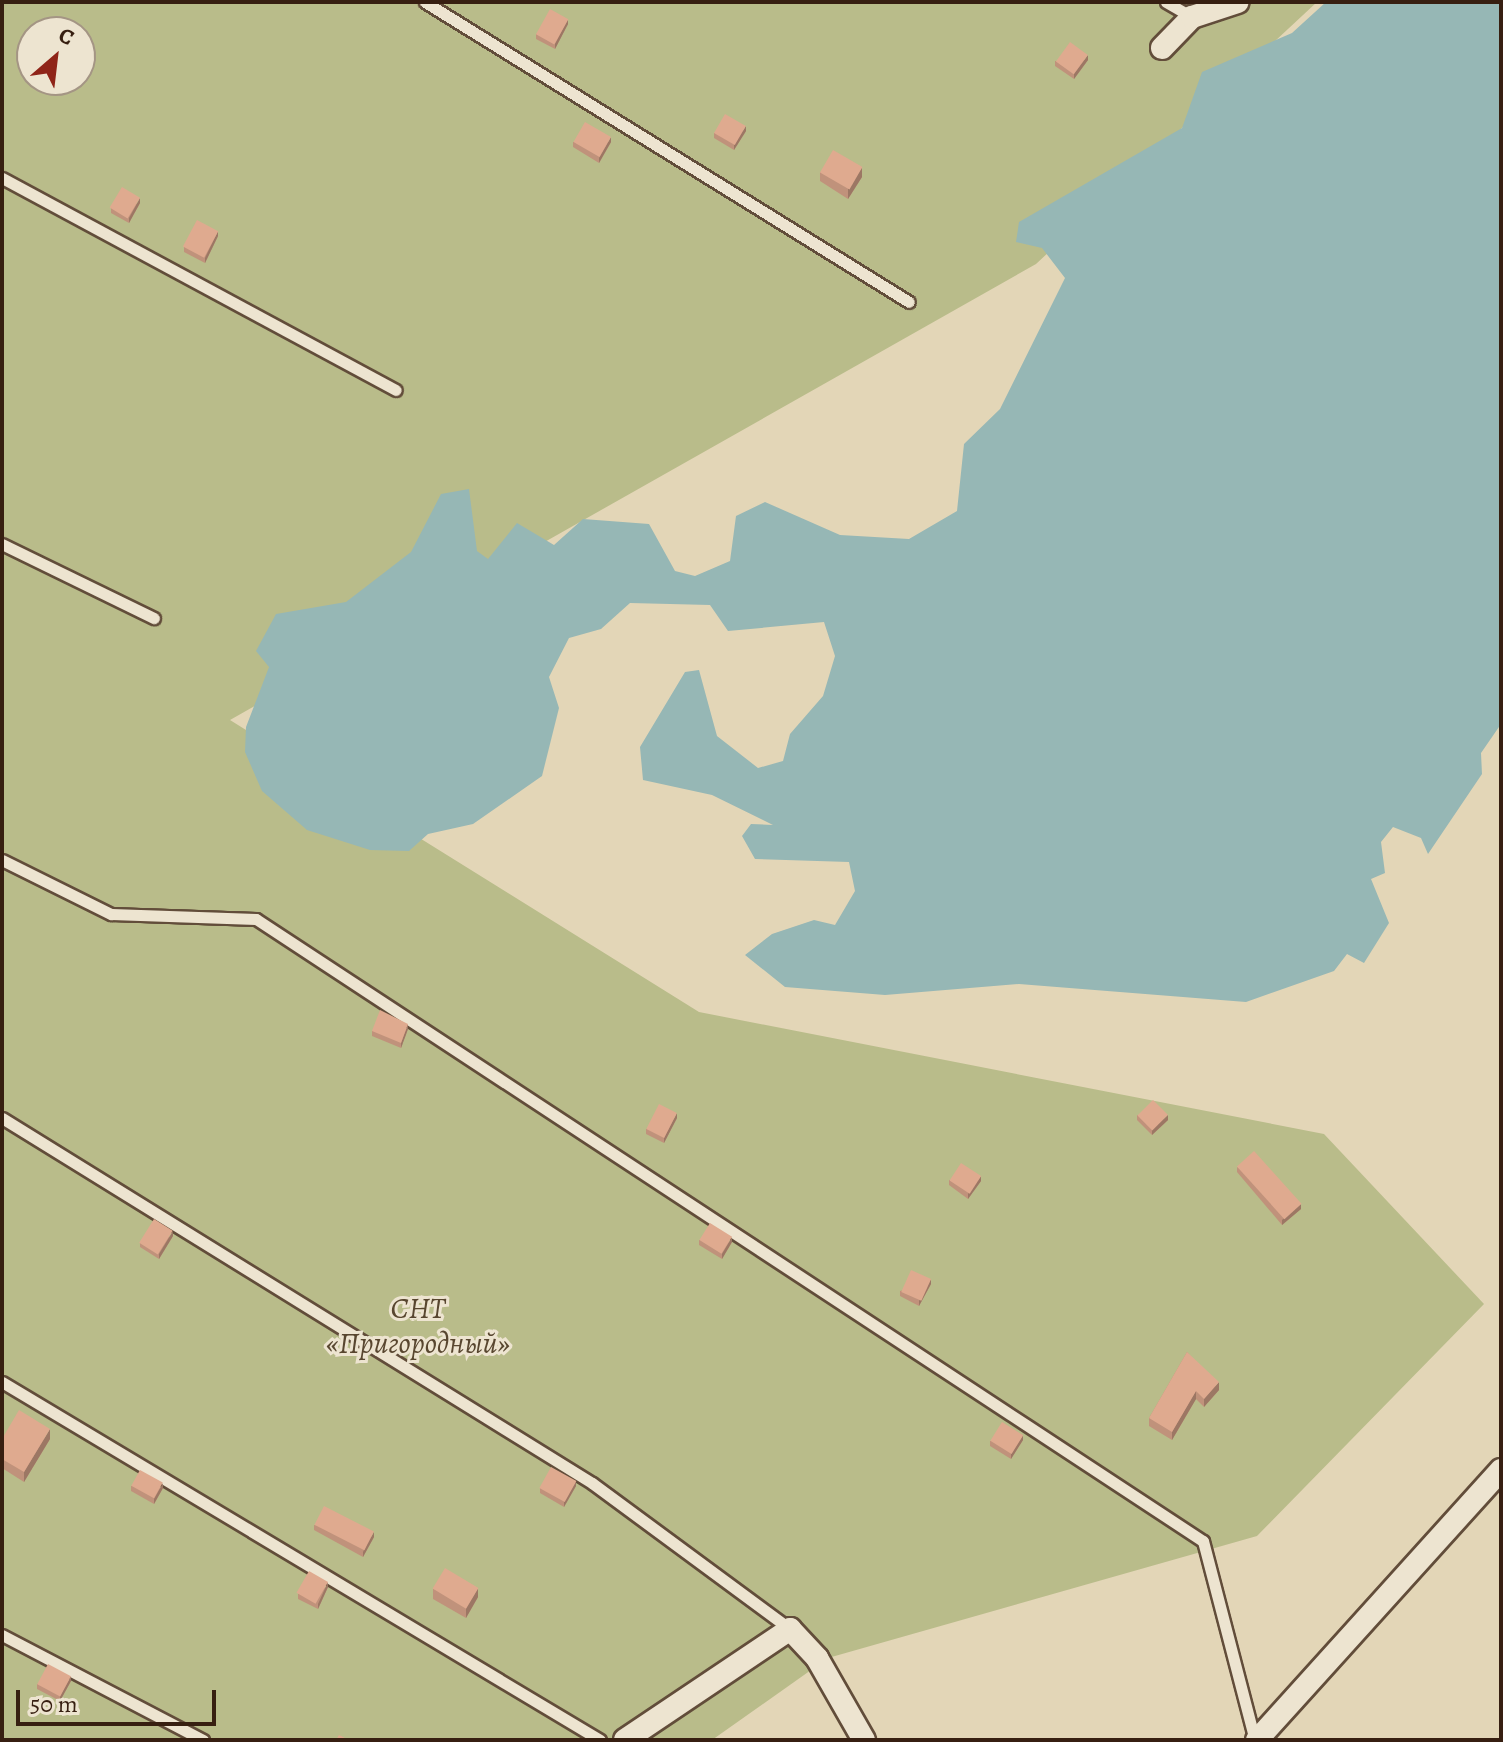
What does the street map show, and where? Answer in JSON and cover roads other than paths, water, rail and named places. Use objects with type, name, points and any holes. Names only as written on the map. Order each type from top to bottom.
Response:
[{"type":"street","points":[[1162,48],[1192,17],[1238,2]]},
{"type":"street","points":[[1256,1740],[1501,1470]]},
{"type":"street","points":[[625,1740],[790,1629],[817,1658],[864,1740]]},
{"type":"lane","points":[[425,2],[909,302]]},
{"type":"lane","points":[[1166,2],[1192,17]]},
{"type":"lane","points":[[2,178],[395,390]]},
{"type":"lane","points":[[2,544],[154,618]]},
{"type":"lane","points":[[2,860],[111,914],[256,919],[1203,1541],[1256,1740]]},
{"type":"lane","points":[[2,1118],[592,1483],[790,1629]]},
{"type":"lane","points":[[2,1382],[600,1740]]},
{"type":"lane","points":[[2,1635],[203,1740]]},
{"type":"water","points":[[1326,2],[1501,2],[1501,724],[1481,753],[1482,774],[1428,854],[1421,838],[1393,827],[1381,842],[1385,873],[1371,879],[1389,923],[1364,963],[1347,954],[1334,971],[1246,1002],[1019,984],[885,995],[785,987],[745,955],[772,934],[814,920],[835,925],[855,891],[849,862],[755,859],[742,836],[751,824],[773,825],[712,795],[643,780],[640,747],[685,672],[699,670],[717,736],[758,768],[783,761],[790,734],[823,696],[835,656],[824,622],[728,631],[710,605],[630,603],[601,629],[569,638],[549,677],[559,708],[542,776],[473,824],[428,834],[409,851],[370,850],[307,830],[262,791],[245,752],[246,727],[269,667],[256,651],[276,614],[346,602],[411,552],[441,494],[469,489],[477,551],[488,559],[517,523],[554,545],[583,519],[649,524],[675,571],[695,576],[730,561],[736,516],[765,502],[840,535],[909,539],[957,511],[964,444],[1000,409],[1065,278],[1042,248],[1016,242],[1019,222],[1182,128],[1202,72],[1292,33]]},
{"type":"park label","name":"СНТ «Пригородный»","points":[[418,1325]]}]
